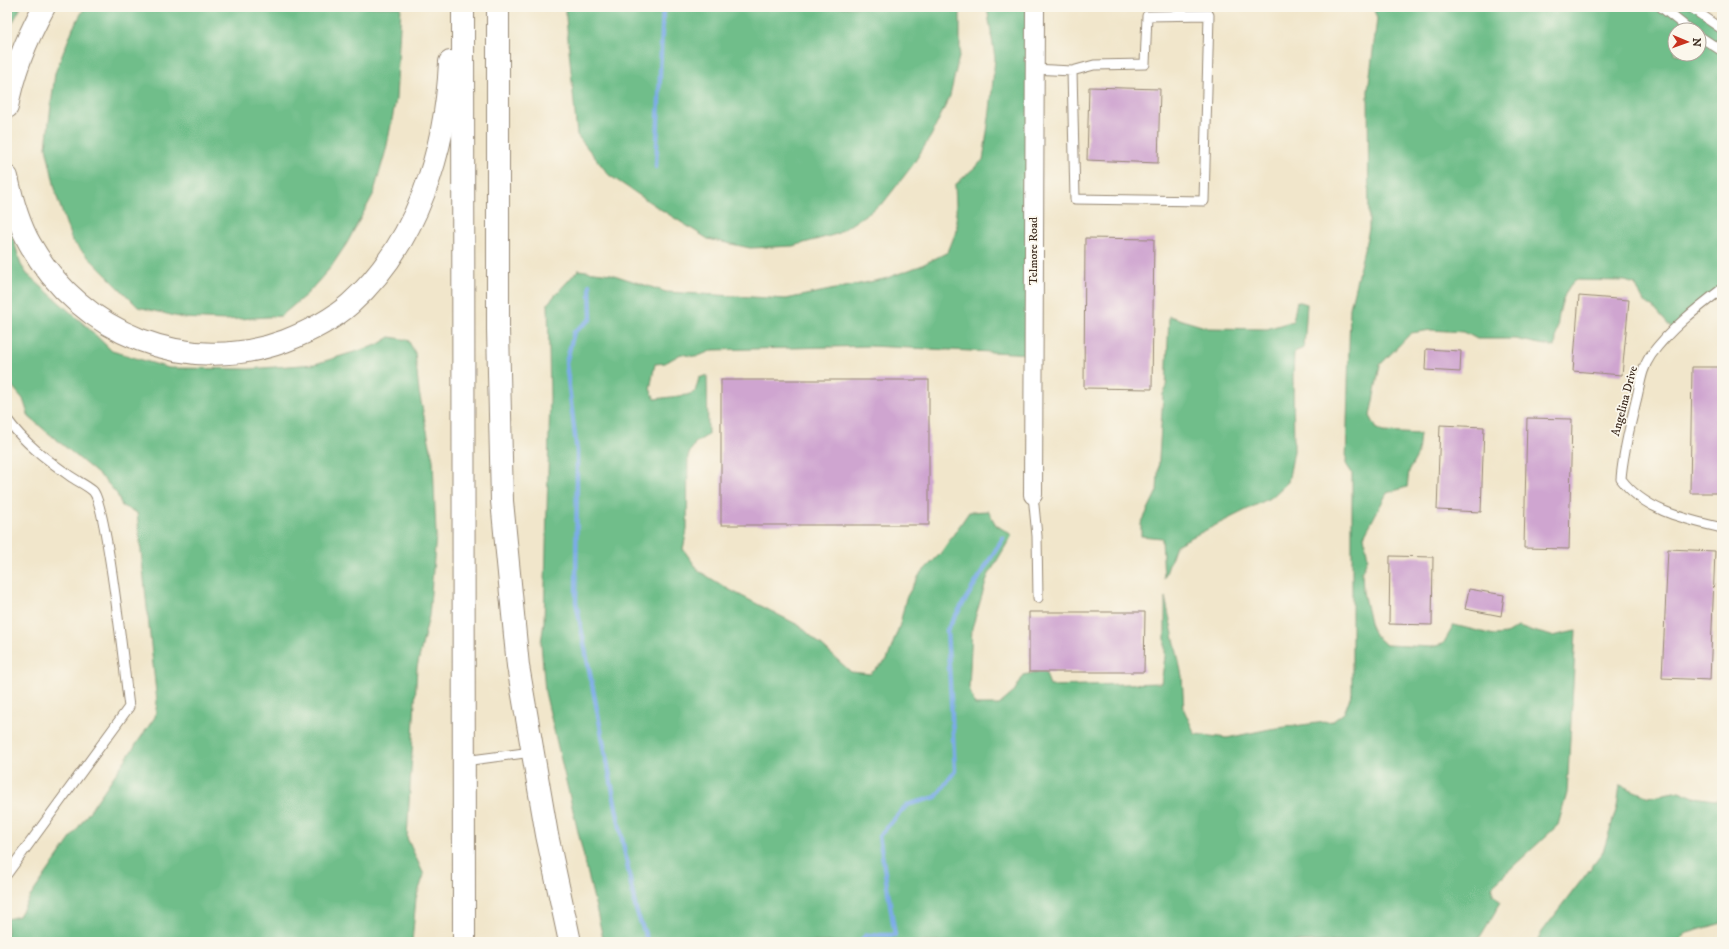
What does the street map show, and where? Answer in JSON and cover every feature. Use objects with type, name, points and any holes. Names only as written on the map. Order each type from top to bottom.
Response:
[{"type":"highway","points":[[7,108],[17,68],[44,7]]},
{"type":"highway","points":[[7,177],[20,224],[40,261],[61,286],[80,304],[112,327],[149,343],[180,351],[204,354],[242,352],[270,346],[294,337],[329,319],[353,301],[382,270],[396,250],[408,228],[428,176],[442,128],[448,90],[452,7]]},
{"type":"highway","points":[[463,7],[464,942]]},
{"type":"highway","points":[[498,7],[498,329],[502,493],[508,575],[517,658],[532,752],[547,835],[570,942]]},
{"type":"street","name":"Telmore Road","points":[[1033,495],[1034,7]]},
{"type":"lane","points":[[1661,7],[1680,22]]},
{"type":"lane","points":[[1690,7],[1722,29]]},
{"type":"lane","points":[[1034,69],[1072,71],[1094,64],[1145,64],[1147,16],[1209,15],[1204,201],[1075,199],[1072,71]]},
{"type":"lane","points":[[1707,41],[1722,51]]},
{"type":"lane","name":"Angelina Drive","points":[[1722,289],[1672,332],[1650,356],[1641,376],[1637,400],[1628,432],[1621,479],[1631,491],[1647,503],[1663,511],[1722,528]]},
{"type":"lane","points":[[7,419],[20,436],[38,453],[94,492],[101,512],[109,558],[129,707],[7,874]]},
{"type":"lane","points":[[1033,495],[1037,536],[1038,598]]},
{"type":"lane","points":[[463,761],[532,752]]},
{"type":"green space","points":[[7,7],[21,7],[7,33]]},
{"type":"green space","points":[[85,7],[401,7],[396,99],[386,150],[373,195],[347,243],[331,267],[307,294],[281,316],[225,320],[183,318],[138,307],[72,241],[57,197],[46,147],[55,73],[73,28]]},
{"type":"green space","points":[[565,7],[960,7],[960,52],[950,96],[931,136],[912,166],[884,202],[837,234],[793,246],[750,248],[708,239],[657,207],[609,175],[577,135]]},
{"type":"green space","points":[[987,7],[1035,7],[1032,354],[869,346],[713,350],[696,357],[681,354],[665,363],[655,364],[650,389],[655,399],[687,395],[695,392],[699,378],[707,375],[708,435],[695,443],[688,456],[687,530],[683,549],[699,571],[728,589],[800,626],[851,672],[870,674],[887,660],[900,624],[906,598],[920,574],[940,554],[969,512],[988,511],[996,525],[1012,535],[988,576],[972,628],[969,688],[975,705],[999,705],[1013,693],[1024,675],[1045,670],[1050,686],[1161,683],[1165,657],[1165,597],[1182,676],[1184,710],[1195,734],[1227,738],[1270,729],[1333,721],[1344,713],[1352,693],[1352,473],[1346,464],[1350,308],[1369,229],[1368,91],[1377,19],[1373,7],[1694,7],[1722,27],[1722,289],[1672,329],[1652,306],[1644,302],[1635,284],[1625,281],[1575,280],[1569,287],[1562,302],[1555,347],[1515,339],[1477,339],[1464,332],[1431,330],[1411,333],[1380,365],[1370,416],[1377,429],[1383,432],[1420,434],[1418,454],[1409,471],[1407,487],[1387,493],[1364,536],[1368,558],[1362,571],[1363,592],[1370,623],[1375,635],[1386,645],[1432,647],[1443,644],[1454,625],[1494,635],[1506,634],[1518,627],[1552,636],[1576,631],[1567,793],[1558,825],[1492,886],[1493,894],[1501,902],[1477,942],[604,942],[545,692],[541,643],[544,622],[550,397],[548,303],[578,270],[611,274],[666,292],[786,299],[884,279],[920,266],[948,252],[957,229],[955,185],[983,160],[990,111],[995,58]]},
{"type":"green space","points":[[7,217],[21,265],[27,274],[112,351],[169,368],[249,369],[315,364],[377,345],[390,337],[408,340],[415,353],[419,392],[433,460],[436,535],[429,616],[417,667],[407,838],[424,875],[416,898],[412,942],[7,942],[7,919],[19,916],[30,897],[155,717],[157,702],[137,513],[122,506],[117,494],[104,479],[29,417],[23,399],[7,380]]},
{"type":"green space","points":[[1297,301],[1307,304],[1304,348],[1294,352],[1294,451],[1288,482],[1272,497],[1176,545],[1164,579],[1162,538],[1141,536],[1141,524],[1157,491],[1163,394],[1166,389],[1169,316],[1208,328],[1267,329],[1293,321]]},
{"type":"green space","points":[[1620,785],[1649,797],[1679,791],[1694,797],[1722,801],[1722,923],[1684,934],[1680,942],[1537,942],[1542,932],[1603,852],[1617,807]]},
{"type":"building","points":[[1089,87],[1160,89],[1158,163],[1087,160]]},
{"type":"building","points":[[1085,238],[1154,239],[1152,389],[1084,388]]},
{"type":"building","points":[[1579,296],[1629,300],[1622,375],[1573,371]]},
{"type":"building","points":[[1426,349],[1461,351],[1460,372],[1425,370]]},
{"type":"building","points":[[1692,367],[1722,367],[1722,493],[1690,493]]},
{"type":"building","points":[[721,380],[929,380],[929,525],[721,525]]},
{"type":"building","points":[[1527,418],[1572,419],[1569,549],[1524,548]]},
{"type":"building","points":[[1440,425],[1484,427],[1481,512],[1437,510]]},
{"type":"building","points":[[1668,549],[1715,551],[1710,680],[1662,678]]},
{"type":"building","points":[[1390,556],[1433,557],[1432,625],[1389,624]]},
{"type":"building","points":[[1469,589],[1504,595],[1501,616],[1465,609]]},
{"type":"building","points":[[1029,612],[1145,612],[1144,672],[1029,672]]},
{"type":"waterway","points":[[656,167],[663,7]]},
{"type":"waterway","points":[[590,285],[591,319],[574,332],[566,363],[577,452],[576,602],[636,910],[648,942]]},
{"type":"waterway","points":[[860,942],[866,935],[895,935],[879,836],[907,805],[936,797],[955,771],[947,630],[1003,538]]}]
